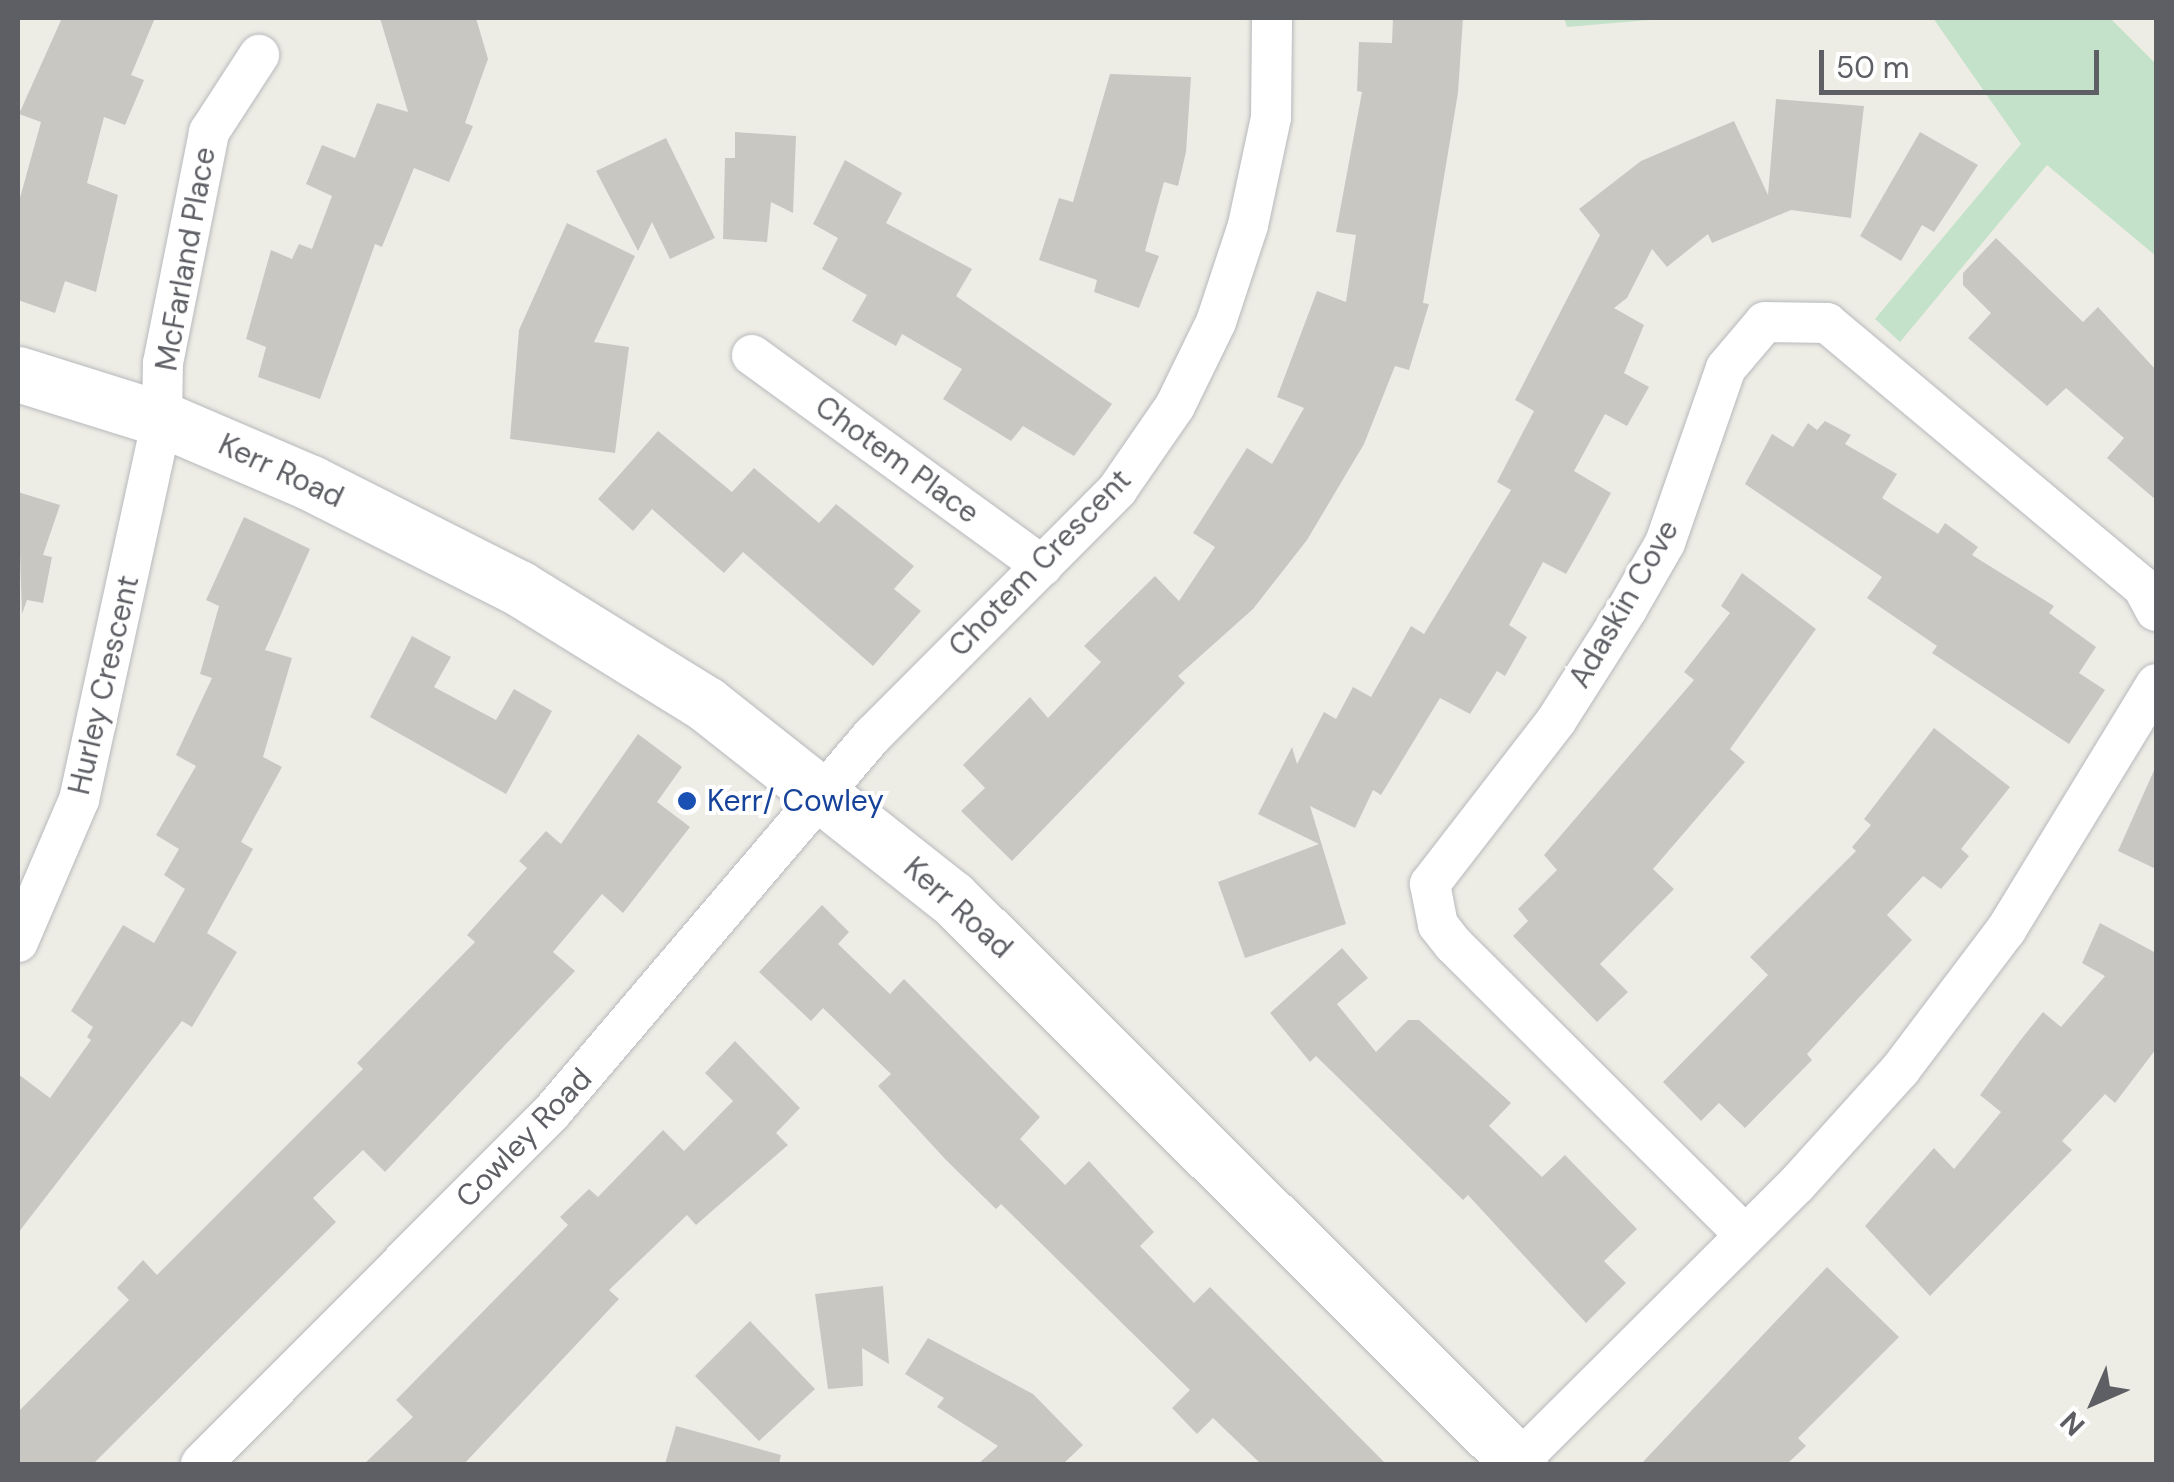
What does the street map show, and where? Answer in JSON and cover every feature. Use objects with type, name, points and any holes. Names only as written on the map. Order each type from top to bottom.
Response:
[{"type":"street","name":"Chotem Crescent","points":[[826,792],[1117,490],[1175,406],[1216,322],[1248,225],[1270,118],[1272,18]]},
{"type":"street","name":"McFarland Place","points":[[162,419],[163,363],[209,132],[259,55]]},
{"type":"street","name":"Adaskin Cove","points":[[1745,1235],[1454,944],[1438,925],[1430,884],[1556,720],[1637,592],[1671,526],[1726,368],[1766,322],[1827,323],[2143,587],[2156,610]]},
{"type":"street","name":"Chotem Place","points":[[752,355],[1042,566]]},
{"type":"street","name":"Kerr Road","points":[[18,374],[162,419],[311,483],[519,588],[706,704],[826,792],[952,898],[1519,1463]]},
{"type":"street","name":"Hurley Crescent","points":[[21,930],[79,800],[162,419]]},
{"type":"street","points":[[1519,1463],[1745,1235],[1900,1070],[1968,984],[2156,684]]},
{"type":"street","name":"Cowley Road","points":[[201,1464],[551,1114],[826,792]]},
{"type":"green space","points":[[1564,18],[1673,18],[1567,27]]},
{"type":"green space","points":[[1933,18],[2110,18],[2156,64],[2156,256],[2047,165],[1900,342],[1875,319],[2021,144]]},
{"type":"building","points":[[62,18],[155,18],[131,75],[144,80],[125,125],[104,117],[87,183],[118,195],[96,292],[65,281],[55,313],[18,300],[18,205],[41,122],[19,114]]},
{"type":"building","points":[[380,18],[476,18],[488,59],[465,123],[473,126],[449,182],[414,168],[382,247],[375,244],[320,399],[258,377],[266,347],[246,339],[271,250],[292,259],[299,244],[312,249],[332,196],[306,184],[322,145],[355,158],[377,103],[408,112]]},
{"type":"building","points":[[1393,18],[1463,18],[1458,93],[1423,303],[1429,304],[1409,370],[1395,366],[1364,444],[1307,540],[1253,609],[1178,676],[1185,683],[1012,861],[961,811],[985,788],[963,765],[1030,697],[1048,718],[1101,662],[1084,646],[1155,576],[1179,601],[1215,547],[1193,533],[1247,448],[1272,464],[1304,408],[1277,397],[1317,291],[1346,302],[1356,235],[1336,232],[1362,92],[1357,91],[1359,42],[1392,43]]},
{"type":"building","points":[[1110,74],[1191,77],[1186,152],[1178,186],[1164,182],[1145,251],[1159,256],[1139,308],[1094,292],[1097,280],[1039,260],[1059,198],[1073,202]]},
{"type":"building","points":[[1776,99],[1864,106],[1851,218],[1791,210],[1712,243],[1708,234],[1667,267],[1652,249],[1627,298],[1614,308],[1644,325],[1624,373],[1649,387],[1627,426],[1605,414],[1574,471],[1611,493],[1566,574],[1543,562],[1509,625],[1527,637],[1505,676],[1497,671],[1470,714],[1440,698],[1381,795],[1373,790],[1355,828],[1310,806],[1346,924],[1245,958],[1218,882],[1319,844],[1258,814],[1292,747],[1297,764],[1324,712],[1336,719],[1353,687],[1371,697],[1411,626],[1424,634],[1511,490],[1497,482],[1534,411],[1515,400],[1600,235],[1579,209],[1641,161],[1734,121],[1768,195]]},
{"type":"building","points":[[735,132],[796,136],[793,213],[771,202],[767,242],[723,239],[725,158],[735,158]]},
{"type":"building","points":[[1920,132],[1978,165],[1934,232],[1922,225],[1901,261],[1860,236]]},
{"type":"building","points":[[666,138],[715,238],[670,259],[652,222],[638,251],[596,171]]},
{"type":"building","points":[[845,160],[902,193],[886,223],[972,269],[956,296],[1112,404],[1074,456],[1023,426],[1011,441],[943,399],[962,369],[902,334],[896,346],[852,321],[867,295],[822,269],[838,238],[813,224]]},
{"type":"building","points":[[567,223],[635,256],[594,342],[629,347],[615,453],[510,439],[519,330]]},
{"type":"building","points":[[1996,238],[2083,322],[2098,307],[2156,370],[2156,500],[2107,458],[2124,438],[2066,388],[2047,406],[1968,338],[1991,313],[1963,285],[1963,273]]},
{"type":"building","points":[[1825,421],[1851,435],[1845,444],[1897,474],[1882,498],[1938,534],[1945,523],[1978,547],[1972,555],[2054,606],[2049,613],[2096,647],[2079,673],[2105,690],[2069,744],[1932,653],[1937,646],[1867,598],[1882,577],[1745,484],[1772,434],[1793,447],[1808,423],[1817,430]]},
{"type":"building","points":[[658,431],[732,492],[754,468],[819,523],[836,504],[914,566],[894,589],[921,611],[873,666],[743,552],[724,573],[652,509],[633,531],[598,499]]},
{"type":"building","points":[[18,492],[60,505],[43,555],[52,557],[43,603],[27,600],[22,614]]},
{"type":"building","points":[[244,517],[310,549],[265,650],[292,658],[263,757],[282,767],[241,842],[253,849],[207,933],[237,952],[192,1027],[182,1021],[18,1233],[18,1074],[50,1098],[91,1040],[87,1037],[93,1027],[71,1011],[123,925],[154,943],[185,889],[164,875],[179,849],[156,835],[196,766],[176,755],[212,678],[200,674],[219,606],[206,600]]},
{"type":"building","points":[[1742,573],[1816,629],[1730,749],[1745,762],[1653,869],[1674,889],[1600,964],[1628,992],[1597,1022],[1513,936],[1528,921],[1518,909],[1557,870],[1544,855],[1694,680],[1684,672],[1730,613],[1721,606]]},
{"type":"building","points":[[412,636],[451,657],[434,687],[496,720],[514,689],[552,711],[506,794],[370,717]]},
{"type":"building","points":[[1934,728],[2010,787],[1961,849],[1969,856],[1941,889],[1923,876],[1887,915],[1912,940],[1807,1054],[1812,1060],[1745,1128],[1719,1103],[1701,1121],[1663,1082],[1768,975],[1750,957],[1856,851],[1852,847],[1871,825],[1864,819]]},
{"type":"building","points":[[638,734],[682,767],[657,802],[690,827],[623,913],[602,894],[553,952],[575,971],[385,1172],[363,1150],[313,1198],[336,1222],[93,1464],[18,1464],[18,1412],[129,1300],[117,1288],[143,1260],[157,1275],[363,1069],[357,1063],[475,942],[467,935],[527,868],[519,861],[546,831],[561,844]]},
{"type":"building","points":[[2156,766],[2156,869],[2118,851]]},
{"type":"building","points":[[822,905],[849,932],[838,944],[890,994],[904,979],[1040,1117],[1020,1139],[1065,1185],[1089,1161],[1154,1232],[1140,1246],[1194,1303],[1210,1287],[1386,1464],[1261,1464],[1213,1418],[1197,1434],[1172,1408],[1190,1390],[1001,1204],[996,1209],[946,1160],[878,1086],[891,1074],[823,1008],[811,1021],[759,972]]},
{"type":"building","points":[[2100,923],[2156,953],[2156,1049],[2115,1103],[2105,1094],[2062,1141],[2072,1150],[1930,1296],[1865,1226],[1934,1148],[1954,1169],[2001,1112],[1980,1095],[2019,1042],[2043,1012],[2061,1027],[2105,976],[2082,963]]},
{"type":"building","points":[[1342,948],[1368,978],[1337,1004],[1376,1052],[1408,1020],[1419,1020],[1511,1103],[1489,1126],[1542,1177],[1565,1155],[1637,1229],[1604,1261],[1626,1283],[1586,1323],[1468,1195],[1463,1200],[1316,1056],[1310,1062],[1270,1013]]},
{"type":"building","points":[[735,1041],[800,1108],[776,1133],[788,1145],[696,1225],[687,1215],[609,1290],[619,1299],[464,1464],[364,1464],[413,1417],[396,1400],[568,1225],[560,1217],[589,1189],[598,1197],[663,1130],[684,1151],[733,1101],[705,1073]]},
{"type":"building","points":[[1827,1267],[1899,1337],[1798,1438],[1806,1446],[1787,1464],[1641,1464]]},
{"type":"building","points":[[883,1286],[889,1364],[862,1348],[863,1386],[828,1389],[815,1294]]},
{"type":"building","points":[[750,1321],[815,1389],[759,1441],[695,1376]]},
{"type":"building","points":[[928,1338],[1033,1394],[1083,1445],[1063,1464],[978,1464],[998,1446],[937,1407],[944,1398],[905,1374]]},
{"type":"building","points":[[676,1426],[781,1455],[779,1464],[665,1464]]},
{"type":"place","name":"Kerr/ Cowley","points":[[687,801]]}]
